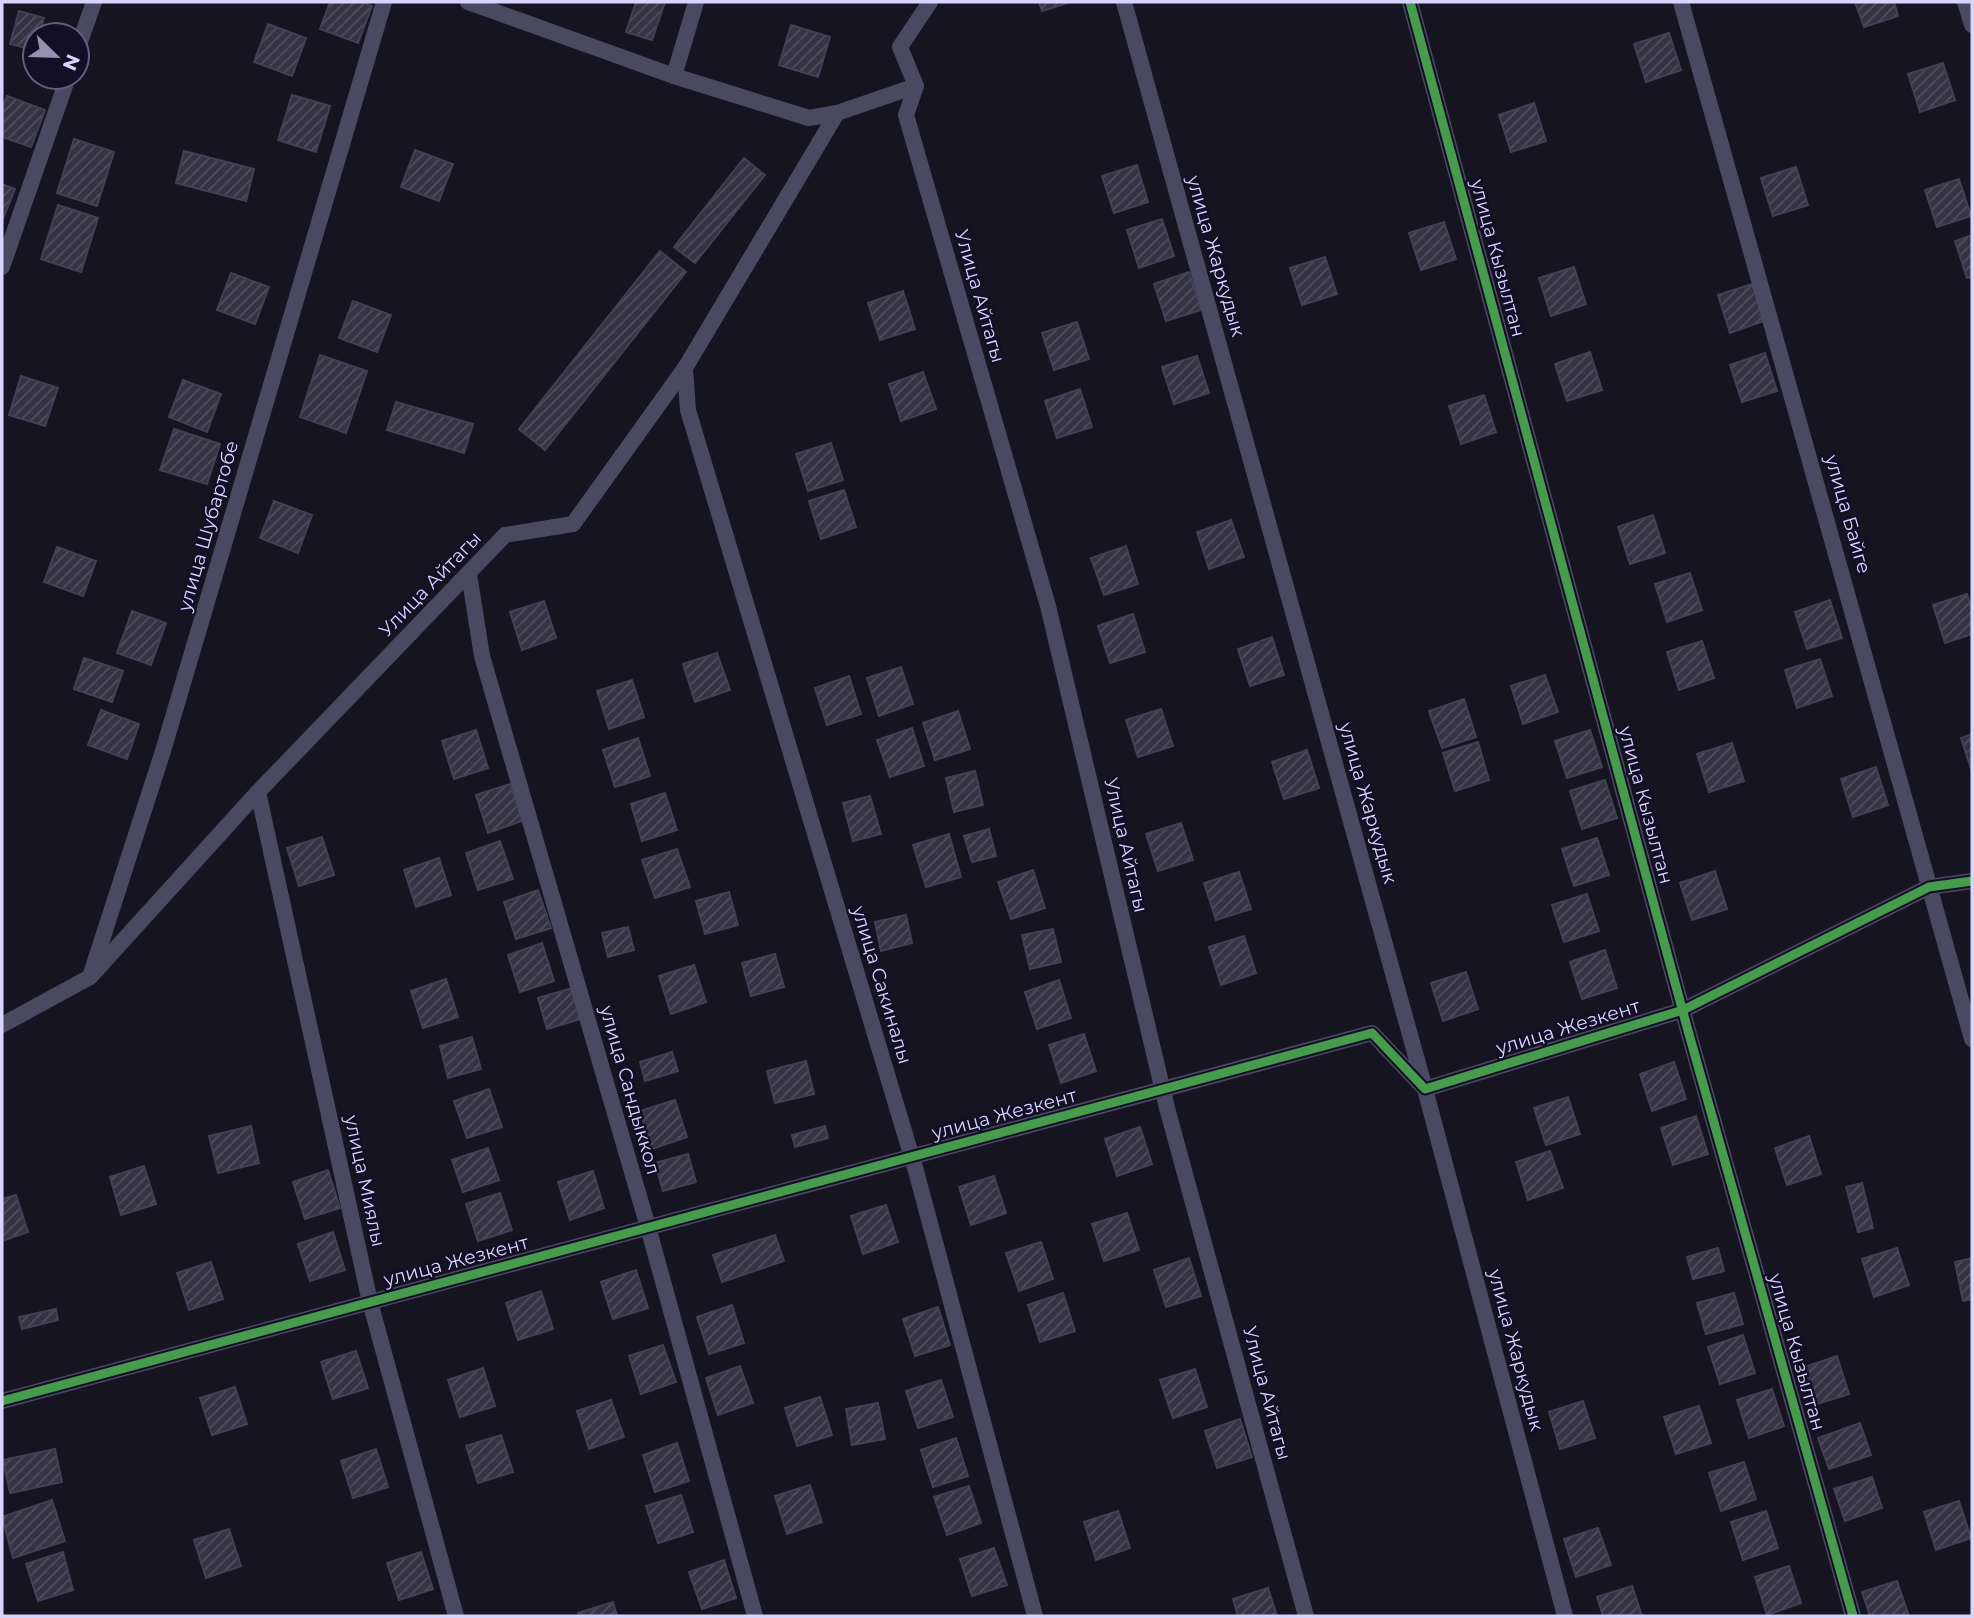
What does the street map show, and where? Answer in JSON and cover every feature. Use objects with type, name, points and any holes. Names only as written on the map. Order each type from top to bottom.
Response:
[{"type":"street","points":[[87,21],[94,2]]},
{"type":"street","name":"улица Шубартобе","points":[[90,977],[167,738],[384,2]]},
{"type":"street","points":[[468,2],[674,76],[809,118],[837,113],[916,86],[900,47],[930,2]]},
{"type":"street","points":[[674,76],[696,2]]},
{"type":"street","name":"улица Жаркудык","points":[[1124,2],[1426,1089],[1565,1616]]},
{"type":"street","name":"улица Кызылтан","points":[[1410,2],[1682,1010],[1853,1616]]},
{"type":"street","name":"улица Байге","points":[[1681,2],[1972,1039]]},
{"type":"street","points":[[1965,2],[1972,25]]},
{"type":"street","name":"Улица Айтагы","points":[[916,86],[906,114],[1048,606],[1163,1089],[1306,1616]]},
{"type":"street","points":[[2,267],[63,91]]},
{"type":"street","name":"Улица Айтагы","points":[[90,977],[258,792],[505,535],[573,524],[685,368],[837,113]]},
{"type":"street","name":"улица Сакиналы","points":[[685,368],[688,410],[911,1157],[1035,1616]]},
{"type":"street","name":"улица Сандыккол","points":[[468,574],[482,656],[648,1227],[755,1616]]},
{"type":"street","name":"улица Миялы","points":[[258,792],[370,1302],[456,1616]]},
{"type":"street","name":"улица Жезкент","points":[[2,1401],[1372,1033],[1426,1089],[1682,1010],[1929,887],[1972,881]]},
{"type":"street","points":[[8,1022],[90,977]]},
{"type":"building","points":[[330,2],[362,2],[372,6],[358,43],[320,29]]},
{"type":"building","points":[[636,2],[665,2],[652,40],[626,32]]},
{"type":"building","points":[[1039,2],[1071,2],[1042,11]]},
{"type":"building","points":[[1855,2],[1894,2],[1898,16],[1864,27]]},
{"type":"building","points":[[19,11],[44,18],[43,21],[21,21],[21,47],[10,44]]},
{"type":"building","points":[[268,24],[306,38],[292,76],[254,62]]},
{"type":"building","points":[[791,25],[830,37],[818,77],[779,65]]},
{"type":"building","points":[[1669,33],[1681,70],[1646,82],[1634,44]]},
{"type":"building","points":[[1943,63],[1955,100],[1920,112],[1908,74]]},
{"type":"building","points":[[292,95],[330,106],[316,152],[278,140]]},
{"type":"building","points":[[7,96],[45,110],[31,147],[2,137],[2,109]]},
{"type":"building","points":[[1534,103],[1546,141],[1511,152],[1499,115]]},
{"type":"building","points":[[74,139],[114,152],[97,206],[57,193]]},
{"type":"building","points":[[415,150],[453,164],[439,201],[401,187]]},
{"type":"building","points":[[184,151],[254,169],[246,201],[176,183]]},
{"type":"building","points":[[744,158],[765,175],[695,263],[674,247]]},
{"type":"building","points":[[1137,165],[1148,202],[1114,213],[1102,176]]},
{"type":"building","points":[[1796,167],[1808,205],[1773,216],[1761,178]]},
{"type":"building","points":[[1959,179],[1971,216],[1937,227],[1925,190]]},
{"type":"building","points":[[2,184],[15,189],[2,221]]},
{"type":"building","points":[[58,205],[98,218],[81,272],[41,259]]},
{"type":"building","points":[[1162,219],[1174,256],[1139,268],[1127,230]]},
{"type":"building","points":[[1444,222],[1456,259],[1421,270],[1409,233]]},
{"type":"building","points":[[1972,235],[1972,277],[1967,278],[1955,241]]},
{"type":"building","points":[[660,251],[686,272],[545,450],[519,429]]},
{"type":"building","points":[[1325,257],[1337,294],[1302,305],[1290,268]]},
{"type":"building","points":[[1574,267],[1586,304],[1551,316],[1539,278]]},
{"type":"building","points":[[1189,272],[1201,310],[1166,321],[1154,284]]},
{"type":"building","points":[[231,273],[269,287],[255,324],[217,310]]},
{"type":"building","points":[[1752,284],[1764,321],[1730,333],[1718,295]]},
{"type":"building","points":[[903,291],[915,329],[880,340],[868,303]]},
{"type":"building","points":[[353,301],[391,315],[377,352],[339,338]]},
{"type":"building","points":[[1077,322],[1089,359],[1054,370],[1042,333]]},
{"type":"building","points":[[1590,352],[1602,390],[1567,401],[1555,364]]},
{"type":"building","points":[[1765,353],[1777,391],[1742,402],[1730,365]]},
{"type":"building","points":[[320,355],[367,371],[346,433],[300,417]]},
{"type":"building","points":[[1197,356],[1209,393],[1174,404],[1162,367]]},
{"type":"building","points":[[923,372],[936,409],[901,421],[889,384]]},
{"type":"building","points":[[21,376],[58,388],[45,426],[9,415]]},
{"type":"building","points":[[183,380],[221,394],[207,432],[169,417]]},
{"type":"building","points":[[1080,389],[1092,427],[1057,438],[1045,401]]},
{"type":"building","points":[[1484,395],[1496,432],[1461,444],[1449,406]]},
{"type":"building","points":[[396,402],[473,424],[464,453],[387,430]]},
{"type":"building","points":[[174,429],[220,444],[207,484],[160,470]]},
{"type":"building","points":[[831,443],[843,480],[808,491],[796,454]]},
{"type":"building","points":[[844,490],[856,527],[821,539],[809,501]]},
{"type":"building","points":[[274,501],[312,515],[298,553],[260,538]]},
{"type":"building","points":[[1653,515],[1665,553],[1630,564],[1618,527]]},
{"type":"building","points":[[1231,520],[1244,557],[1209,569],[1197,532]]},
{"type":"building","points":[[1126,546],[1138,584],[1104,595],[1091,558]]},
{"type":"building","points":[[57,547],[96,561],[83,596],[44,582]]},
{"type":"building","points":[[1690,573],[1702,610],[1667,622],[1655,584]]},
{"type":"building","points":[[1967,594],[1972,609],[1972,634],[1945,643],[1933,605]]},
{"type":"building","points":[[1830,600],[1842,638],[1807,649],[1795,612]]},
{"type":"building","points":[[544,601],[556,638],[522,650],[510,612]]},
{"type":"building","points":[[132,611],[166,623],[151,665],[117,653]]},
{"type":"building","points":[[1133,614],[1145,652],[1110,663],[1098,626]]},
{"type":"building","points":[[1272,637],[1284,675],[1250,686],[1238,649]]},
{"type":"building","points":[[1702,641],[1714,678],[1679,690],[1667,652]]},
{"type":"building","points":[[717,653],[730,690],[695,702],[683,664]]},
{"type":"building","points":[[84,658],[123,671],[112,702],[74,689]]},
{"type":"building","points":[[1820,659],[1832,696],[1797,708],[1785,670]]},
{"type":"building","points":[[901,667],[913,704],[879,716],[867,678]]},
{"type":"building","points":[[1545,675],[1558,712],[1523,724],[1511,686]]},
{"type":"building","points":[[849,676],[861,714],[827,725],[815,688]]},
{"type":"building","points":[[632,680],[644,717],[609,729],[597,691]]},
{"type":"building","points":[[1464,699],[1476,737],[1442,748],[1429,711]]},
{"type":"building","points":[[1161,709],[1173,746],[1138,757],[1126,720]]},
{"type":"building","points":[[101,710],[139,724],[127,759],[88,745]]},
{"type":"building","points":[[958,711],[970,749],[935,760],[923,723]]},
{"type":"building","points":[[912,728],[924,766],[890,777],[877,740]]},
{"type":"building","points":[[476,730],[488,768],[454,779],[442,741]]},
{"type":"building","points":[[1590,730],[1602,767],[1567,778],[1555,741]]},
{"type":"building","points":[[1972,734],[1972,772],[1961,738]]},
{"type":"building","points":[[638,738],[650,776],[615,787],[603,750]]},
{"type":"building","points":[[1478,742],[1489,780],[1455,791],[1443,753]]},
{"type":"building","points":[[1732,743],[1744,781],[1709,792],[1697,754]]},
{"type":"building","points":[[1307,750],[1319,788],[1284,799],[1272,762]]},
{"type":"building","points":[[1876,767],[1888,805],[1853,817],[1841,779]]},
{"type":"building","points":[[975,771],[983,805],[954,812],[946,778]]},
{"type":"building","points":[[1605,780],[1617,818],[1582,829],[1570,791]]},
{"type":"building","points":[[510,784],[522,821],[488,833],[476,795]]},
{"type":"building","points":[[665,793],[677,830],[642,841],[631,804]]},
{"type":"building","points":[[870,796],[881,834],[853,841],[843,803]]},
{"type":"building","points":[[1181,823],[1193,860],[1158,871],[1146,834]]},
{"type":"building","points":[[989,829],[996,856],[972,862],[964,836]]},
{"type":"building","points":[[949,834],[961,877],[926,887],[913,845]]},
{"type":"building","points":[[322,837],[334,875],[299,886],[287,848]]},
{"type":"building","points":[[1597,838],[1609,875],[1574,886],[1562,849]]},
{"type":"building","points":[[500,841],[513,879],[478,890],[466,853]]},
{"type":"building","points":[[677,849],[690,887],[655,898],[642,860]]},
{"type":"building","points":[[439,858],[451,895],[416,907],[404,870]]},
{"type":"building","points":[[1033,870],[1045,908],[1011,919],[998,882]]},
{"type":"building","points":[[1715,871],[1727,909],[1692,920],[1680,883]]},
{"type":"building","points":[[1239,872],[1251,909],[1216,920],[1204,883]]},
{"type":"building","points":[[538,890],[551,928],[516,939],[504,902]]},
{"type":"building","points":[[729,892],[738,925],[705,934],[696,901]]},
{"type":"building","points":[[1587,894],[1599,931],[1564,942],[1552,905]]},
{"type":"building","points":[[906,915],[912,943],[881,951],[875,922]]},
{"type":"building","points":[[628,927],[634,950],[608,957],[602,933]]},
{"type":"building","points":[[1053,929],[1061,962],[1030,969],[1022,935]]},
{"type":"building","points":[[1244,936],[1256,973],[1221,985],[1209,947]]},
{"type":"building","points":[[542,943],[554,981],[520,992],[508,955]]},
{"type":"building","points":[[1605,950],[1617,988],[1582,999],[1570,962]]},
{"type":"building","points":[[775,954],[784,987],[751,996],[742,963]]},
{"type":"building","points":[[694,965],[706,1002],[671,1014],[659,976]]},
{"type":"building","points":[[1466,972],[1478,1009],[1443,1021],[1431,983]]},
{"type":"building","points":[[446,979],[458,1017],[423,1028],[411,991]]},
{"type":"building","points":[[1059,980],[1071,1018],[1037,1029],[1025,992]]},
{"type":"building","points":[[572,988],[581,1019],[547,1029],[538,998]]},
{"type":"building","points":[[1084,1034],[1096,1071],[1061,1083],[1049,1045]]},
{"type":"building","points":[[472,1037],[481,1069],[448,1078],[440,1046]]},
{"type":"building","points":[[672,1052],[678,1071],[645,1081],[640,1062]]},
{"type":"building","points":[[806,1061],[814,1094],[775,1103],[767,1071]]},
{"type":"building","points":[[1674,1062],[1686,1099],[1652,1111],[1640,1074]]},
{"type":"building","points":[[489,1089],[502,1127],[467,1138],[454,1101]]},
{"type":"building","points":[[1568,1097],[1580,1134],[1546,1145],[1534,1108]]},
{"type":"building","points":[[675,1100],[687,1137],[652,1149],[640,1111]]},
{"type":"building","points":[[1696,1116],[1708,1154],[1673,1165],[1661,1128]]},
{"type":"building","points":[[251,1126],[259,1163],[218,1173],[209,1136]]},
{"type":"building","points":[[825,1126],[828,1138],[795,1147],[792,1135]]},
{"type":"building","points":[[1140,1127],[1152,1164],[1117,1176],[1105,1139]]},
{"type":"building","points":[[1809,1136],[1821,1174],[1787,1185],[1775,1148]]},
{"type":"building","points":[[488,1148],[499,1180],[463,1192],[452,1160]]},
{"type":"building","points":[[1550,1151],[1563,1188],[1528,1200],[1516,1162]]},
{"type":"building","points":[[688,1154],[696,1182],[663,1191],[655,1163]]},
{"type":"building","points":[[144,1166],[156,1204],[121,1215],[110,1177]]},
{"type":"building","points":[[328,1170],[340,1208],[305,1219],[293,1182]]},
{"type":"building","points":[[593,1171],[604,1208],[570,1220],[558,1182]]},
{"type":"building","points":[[994,1176],[1006,1213],[971,1225],[959,1187]]},
{"type":"building","points":[[1862,1183],[1873,1228],[1858,1232],[1846,1187]]},
{"type":"building","points":[[500,1193],[512,1230],[478,1241],[466,1204]]},
{"type":"building","points":[[16,1195],[28,1232],[2,1241],[2,1199]]},
{"type":"building","points":[[886,1205],[898,1242],[863,1254],[851,1216]]},
{"type":"building","points":[[1127,1213],[1139,1250],[1104,1261],[1092,1224]]},
{"type":"building","points":[[333,1232],[345,1270],[310,1281],[298,1244]]},
{"type":"building","points":[[775,1235],[784,1261],[722,1282],[713,1255]]},
{"type":"building","points":[[1041,1242],[1053,1279],[1019,1291],[1006,1253]]},
{"type":"building","points":[[1718,1248],[1724,1271],[1693,1279],[1687,1257]]},
{"type":"building","points":[[1897,1248],[1909,1285],[1874,1297],[1862,1259]]},
{"type":"building","points":[[1189,1258],[1201,1296],[1166,1307],[1154,1270]]},
{"type":"building","points":[[1972,1258],[1972,1299],[1963,1301],[1955,1262]]},
{"type":"building","points":[[211,1262],[223,1299],[189,1310],[177,1273]]},
{"type":"building","points":[[636,1270],[648,1308],[613,1319],[601,1282]]},
{"type":"building","points":[[541,1291],[553,1329],[518,1340],[506,1303]]},
{"type":"building","points":[[1063,1293],[1075,1331],[1040,1342],[1028,1305]]},
{"type":"building","points":[[1734,1293],[1743,1324],[1706,1334],[1697,1303]]},
{"type":"building","points":[[732,1305],[744,1343],[709,1354],[697,1317]]},
{"type":"building","points":[[938,1307],[950,1345],[915,1356],[903,1319]]},
{"type":"building","points":[[56,1309],[58,1320],[22,1329],[19,1317]]},
{"type":"building","points":[[1743,1335],[1755,1373],[1720,1384],[1708,1347]]},
{"type":"building","points":[[663,1345],[676,1382],[641,1394],[629,1356]]},
{"type":"building","points":[[356,1351],[368,1388],[333,1399],[321,1362]]},
{"type":"building","points":[[1837,1356],[1849,1394],[1814,1405],[1802,1368]]},
{"type":"building","points":[[740,1366],[753,1403],[718,1415],[706,1378]]},
{"type":"building","points":[[483,1368],[495,1406],[460,1417],[448,1380]]},
{"type":"building","points":[[1195,1369],[1207,1407],[1173,1418],[1160,1380]]},
{"type":"building","points":[[941,1380],[953,1417],[918,1428],[906,1391]]},
{"type":"building","points":[[235,1387],[247,1424],[212,1435],[200,1398]]},
{"type":"building","points":[[1772,1389],[1784,1426],[1749,1438],[1737,1400]]},
{"type":"building","points":[[820,1397],[832,1435],[797,1446],[785,1408]]},
{"type":"building","points":[[611,1400],[624,1437],[589,1449],[577,1411]]},
{"type":"building","points":[[1583,1401],[1595,1438],[1560,1449],[1549,1412]]},
{"type":"building","points":[[878,1403],[885,1439],[852,1445],[846,1409]]},
{"type":"building","points":[[1699,1406],[1711,1443],[1676,1454],[1664,1417]]},
{"type":"building","points":[[1240,1419],[1252,1457],[1217,1468],[1205,1431]]},
{"type":"building","points":[[1860,1423],[1871,1455],[1829,1469],[1818,1438]]},
{"type":"building","points":[[501,1435],[513,1472],[478,1483],[466,1446]]},
{"type":"building","points":[[956,1438],[968,1476],[933,1487],[921,1450]]},
{"type":"building","points":[[677,1443],[689,1481],[655,1492],[643,1455]]},
{"type":"building","points":[[55,1449],[62,1482],[10,1493],[3,1460]]},
{"type":"building","points":[[376,1449],[388,1487],[353,1498],[341,1461]]},
{"type":"building","points":[[1744,1462],[1756,1499],[1721,1511],[1709,1473]]},
{"type":"building","points":[[1872,1477],[1882,1508],[1845,1521],[1834,1489]]},
{"type":"building","points":[[810,1485],[822,1522],[787,1534],[775,1496]]},
{"type":"building","points":[[969,1486],[981,1523],[947,1535],[934,1497]]},
{"type":"building","points":[[681,1495],[693,1532],[658,1543],[646,1506]]},
{"type":"building","points":[[52,1500],[65,1541],[13,1558],[2,1517]]},
{"type":"building","points":[[1959,1501],[1971,1538],[1936,1550],[1924,1512]]},
{"type":"building","points":[[1118,1511],[1130,1548],[1096,1560],[1084,1522]]},
{"type":"building","points":[[1766,1511],[1778,1548],[1743,1560],[1731,1522]]},
{"type":"building","points":[[1598,1528],[1611,1565],[1576,1577],[1564,1539]]},
{"type":"building","points":[[229,1529],[241,1566],[206,1578],[194,1540]]},
{"type":"building","points":[[994,1548],[1007,1585],[972,1596],[960,1559]]},
{"type":"building","points":[[63,1552],[73,1590],[38,1601],[26,1564]]},
{"type":"building","points":[[421,1552],[433,1589],[399,1600],[387,1563]]},
{"type":"building","points":[[724,1560],[736,1598],[702,1609],[689,1572]]},
{"type":"building","points":[[1789,1566],[1801,1603],[1767,1615],[1755,1577]]},
{"type":"building","points":[[1897,1581],[1909,1616],[1870,1616],[1862,1592]]},
{"type":"building","points":[[1632,1586],[1642,1616],[1603,1616],[1597,1597]]},
{"type":"building","points":[[1268,1588],[1277,1616],[1238,1616],[1233,1599]]},
{"type":"building","points":[[613,1602],[617,1616],[579,1616],[578,1613]]},
{"type":"cycle path","points":[[1410,2],[1687,1027],[1853,1616]]},
{"type":"cycle path","points":[[2,1401],[1372,1033],[1425,1089],[1683,1010],[1929,887],[1972,881]]}]
